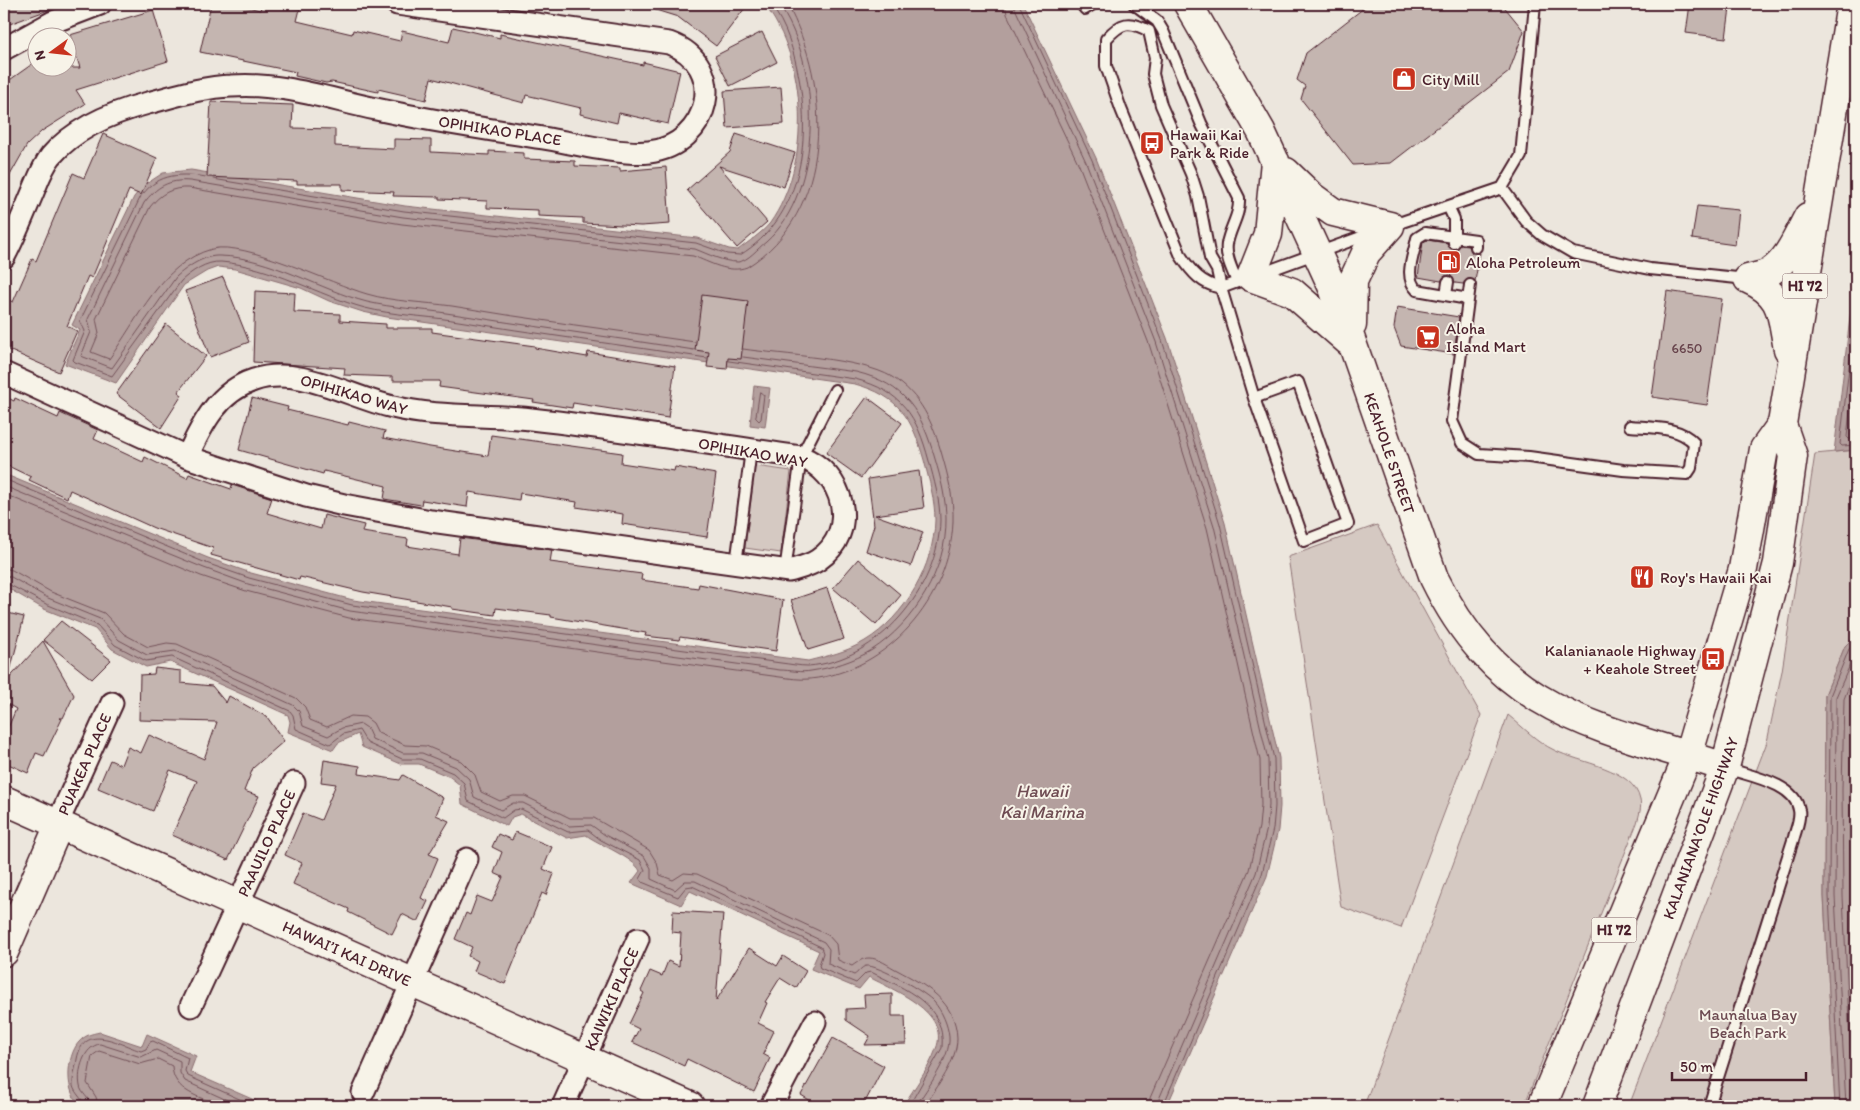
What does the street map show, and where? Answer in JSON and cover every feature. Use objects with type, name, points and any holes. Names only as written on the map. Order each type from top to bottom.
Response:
[{"type":"main road","name":"KEAHOLE STREET","points":[[1188,4],[1261,131],[1333,288],[1434,578],[1454,616],[1480,651],[1529,693],[1572,718],[1725,768]]},
{"type":"main road","name":"KALANIANA’OLE HIGHWAY","points":[[1542,1106],[1688,756],[1743,569],[1764,449],[1782,424],[1851,4]]},
{"type":"main road","points":[[1275,160],[1268,234],[1244,280],[1292,292],[1312,307],[1351,344]]},
{"type":"main road","points":[[1275,160],[1311,196],[1333,212],[1390,226],[1366,253],[1353,281],[1351,344]]},
{"type":"main road","points":[[1748,279],[1770,272],[1789,251],[1819,196]]},
{"type":"main road","points":[[1748,279],[1764,286],[1774,296],[1779,308],[1792,365]]},
{"type":"main road","name":"KALANIANA’OLE HIGHWAY","points":[[1597,1106],[1725,768],[1778,563],[1792,456],[1782,424]]},
{"type":"main road","name":"HAWAI’I KAI DRIVE","points":[[4,800],[690,1106]]},
{"type":"main road","points":[[4,952],[58,825]]},
{"type":"street","points":[[4,49],[53,22],[100,4]]},
{"type":"street","name":"OPIHIKAO PLACE","points":[[4,257],[41,173],[50,157],[62,145],[97,122],[117,114],[206,89],[231,86],[275,87],[481,128],[632,152],[661,150],[679,143],[699,121],[707,98],[702,74],[687,54],[669,43],[397,4]]},
{"type":"street","name":"OPIHIKAO WAY","points":[[4,373],[187,457],[268,485],[353,507],[431,521],[785,570],[805,567],[828,550],[836,539],[843,515],[837,487],[830,476],[813,461],[800,457],[550,421],[408,410],[374,402],[304,379],[286,376],[255,380],[240,386],[224,397],[200,428],[187,457]]},
{"type":"street","name":"PUAKEA PLACE","points":[[58,825],[112,703]]},
{"type":"street","name":"PAAUILO PLACE","points":[[191,1006],[294,783]]},
{"type":"street","points":[[364,1093],[466,859]]},
{"type":"street","name":"KAIWIKI PLACE","points":[[563,1106],[638,939]]},
{"type":"street","points":[[771,1106],[815,1022]]},
{"type":"lane","points":[[1081,4],[1084,9],[1093,4]]},
{"type":"lane","points":[[1134,4],[1156,21],[1163,31],[1201,123],[1239,198],[1240,210],[1227,244],[1228,257],[1244,280]]},
{"type":"lane","points":[[1254,398],[1298,382],[1348,524],[1304,541],[1254,398],[1221,288],[1217,270],[1210,258],[1198,196],[1191,174],[1161,104],[1153,74],[1156,58],[1149,31],[1135,23],[1118,26],[1106,39],[1106,66],[1120,110],[1181,256],[1194,275],[1210,286],[1221,288],[1390,226],[1449,208],[1502,188],[1520,156],[1536,4]]},
{"type":"lane","points":[[1502,188],[1526,222],[1542,235],[1573,253],[1650,269],[1748,279]]},
{"type":"lane","points":[[1449,208],[1454,219],[1454,240]]},
{"type":"lane","points":[[1468,299],[1417,290],[1411,284],[1409,275],[1417,238],[1425,233],[1454,240],[1476,240],[1476,246]]},
{"type":"lane","points":[[1446,295],[1448,282]]},
{"type":"lane","points":[[1470,285],[1452,421],[1462,443],[1479,454],[1565,461],[1623,470],[1677,475],[1687,474],[1692,468],[1694,443],[1687,436],[1672,430],[1630,426]]},
{"type":"lane","points":[[785,570],[800,457],[835,390]]},
{"type":"lane","points":[[736,564],[751,450]]},
{"type":"lane","points":[[1709,1106],[1800,813],[1796,798],[1779,785],[1725,768]]},
{"type":"green space","name":"Maunalua Bay Beach Park","points":[[1856,450],[1856,635],[1845,646],[1825,695],[1824,896],[1835,1106],[1629,1106],[1767,742],[1782,671],[1815,454]]},
{"type":"green space","points":[[755,466],[791,471],[781,553],[745,548]]},
{"type":"green space","points":[[1377,525],[1481,715],[1401,928],[1341,907],[1288,557]]},
{"type":"green space","points":[[1508,715],[1548,747],[1565,755],[1604,768],[1628,781],[1636,789],[1641,803],[1637,823],[1524,1106],[1364,1106]]},
{"type":"water","name":"Hawaii Kai Marina","points":[[764,4],[1023,4],[1096,158],[1167,338],[1225,523],[1279,758],[1280,806],[1278,830],[1267,876],[1167,1106],[903,1106],[929,1064],[936,1049],[938,1036],[935,1024],[928,1013],[905,996],[869,977],[859,989],[811,969],[819,951],[690,891],[681,905],[631,883],[640,871],[637,866],[586,835],[567,838],[521,814],[512,817],[507,826],[462,804],[460,785],[450,777],[419,764],[401,764],[362,747],[358,734],[338,743],[333,750],[288,732],[290,722],[288,715],[170,662],[146,667],[112,649],[95,629],[44,609],[4,586],[4,474],[208,558],[251,573],[353,600],[808,661],[851,648],[879,631],[904,604],[915,589],[923,572],[933,537],[935,512],[924,460],[914,432],[902,411],[883,395],[855,384],[387,317],[363,312],[329,301],[301,288],[235,269],[218,267],[207,271],[184,285],[116,383],[65,364],[80,330],[72,325],[134,197],[143,186],[163,173],[191,170],[405,206],[697,238],[729,249],[738,250],[767,227],[784,199],[793,172],[798,143],[799,112],[796,82],[789,54],[779,27]]},
{"type":"water","points":[[1856,267],[1856,450],[1834,452]]},
{"type":"water","points":[[754,386],[770,388],[765,427],[750,425]]},
{"type":"water","points":[[1856,635],[1856,1106],[1835,1106],[1824,896],[1825,695],[1845,646]]},
{"type":"water","points":[[100,1032],[142,1046],[147,1034],[196,1056],[190,1072],[268,1106],[82,1106],[76,1101],[70,1085],[69,1066],[71,1056],[81,1040],[88,1035]]},
{"type":"building","points":[[4,4],[62,4],[62,5],[4,26]]},
{"type":"building","points":[[211,4],[235,4],[260,10],[262,4],[274,4],[300,9],[297,21],[352,34],[353,30],[400,41],[402,31],[449,42],[453,27],[500,38],[500,34],[643,65],[643,62],[680,71],[668,124],[619,113],[617,123],[580,114],[581,108],[526,95],[524,103],[431,78],[426,100],[378,89],[378,92],[332,82],[326,83],[295,76],[296,72],[200,52]]},
{"type":"building","points":[[647,4],[748,4],[716,46],[678,17],[646,7]]},
{"type":"building","name":"City Mill","points":[[1369,4],[1502,4],[1524,31],[1509,72],[1391,163],[1353,165],[1301,99],[1305,86],[1297,80],[1306,53]]},
{"type":"building","points":[[1690,4],[1730,8],[1726,38],[1686,33]]},
{"type":"building","points":[[153,10],[168,61],[76,90],[85,104],[42,131],[27,145],[4,186],[4,84],[28,67],[28,78],[78,78],[78,68],[80,68],[78,61],[78,33]]},
{"type":"building","points":[[762,32],[777,62],[730,86],[715,56]]},
{"type":"building","points":[[781,87],[784,124],[727,128],[724,91]]},
{"type":"building","points":[[211,102],[293,105],[292,128],[335,129],[335,146],[394,149],[394,139],[431,140],[431,152],[489,155],[489,151],[524,153],[524,159],[575,161],[575,166],[620,168],[620,171],[666,167],[670,224],[641,226],[583,223],[583,218],[538,216],[538,210],[487,208],[487,201],[393,196],[394,192],[342,190],[342,184],[297,184],[297,181],[207,177]]},
{"type":"building","points":[[103,134],[157,158],[141,195],[129,190],[92,278],[88,276],[67,326],[77,331],[59,372],[4,348],[4,298],[13,302],[32,259],[36,261],[73,173],[84,178]]},
{"type":"building","points":[[736,134],[795,153],[784,187],[719,166],[767,222],[737,248],[687,190],[730,152]]},
{"type":"building","points":[[1697,206],[1739,210],[1735,245],[1692,239]]},
{"type":"building","name":"Aloha Petroleum","points":[[1427,240],[1447,243],[1454,250],[1460,245],[1469,246],[1472,253],[1480,253],[1475,281],[1468,279],[1463,284],[1455,283],[1450,275],[1445,276],[1441,281],[1418,277],[1423,242]]},
{"type":"building","points":[[223,277],[249,342],[210,357],[185,291]]},
{"type":"building","points":[[255,291],[295,293],[294,312],[340,314],[340,321],[386,324],[386,328],[432,328],[432,332],[535,346],[535,348],[587,357],[588,352],[675,366],[668,418],[573,403],[572,408],[533,402],[534,400],[439,387],[440,381],[393,381],[393,377],[344,375],[345,368],[253,362]]},
{"type":"building","points":[[1667,291],[1722,299],[1707,405],[1652,397]]},
{"type":"building","points":[[702,295],[748,301],[741,359],[728,358],[727,369],[707,367],[709,352],[695,350]]},
{"type":"building","name":"Aloha Island Mart","points":[[1397,307],[1459,317],[1454,354],[1401,346],[1394,328]]},
{"type":"building","points":[[166,324],[206,356],[178,392],[182,395],[161,428],[116,394]]},
{"type":"building","points":[[4,396],[14,401],[15,398],[58,418],[60,413],[98,430],[94,439],[143,462],[145,457],[187,478],[189,474],[231,489],[232,485],[272,498],[267,513],[321,529],[324,515],[364,525],[362,532],[408,539],[407,546],[458,554],[460,538],[552,550],[550,562],[642,574],[641,580],[698,588],[699,584],[783,600],[776,651],[680,637],[679,640],[645,636],[646,633],[551,617],[551,615],[496,608],[495,615],[452,609],[452,607],[363,592],[300,577],[299,580],[211,555],[213,548],[154,528],[70,490],[67,498],[29,480],[31,477],[4,464]]},
{"type":"building","points":[[867,397],[902,423],[861,478],[826,453]]},
{"type":"building","points":[[252,398],[288,407],[287,410],[348,425],[349,422],[385,431],[383,438],[430,447],[488,456],[491,435],[622,453],[621,463],[674,471],[675,467],[716,474],[707,537],[622,524],[623,514],[576,507],[577,502],[520,493],[519,500],[469,492],[467,507],[422,500],[421,505],[384,499],[386,486],[324,471],[323,474],[239,450]]},
{"type":"building","points":[[919,471],[924,508],[875,515],[923,532],[911,566],[866,551],[874,525],[868,479]]},
{"type":"building","points":[[858,559],[901,595],[876,625],[833,588]]},
{"type":"building","points":[[827,588],[844,639],[808,650],[791,600]]},
{"type":"building","points":[[4,612],[24,617],[9,675],[4,674]]},
{"type":"building","points":[[61,621],[111,660],[92,679],[43,640]]},
{"type":"building","points":[[43,641],[74,695],[63,718],[59,718],[62,719],[44,756],[36,753],[28,773],[4,762],[4,737],[16,709],[4,702],[4,684]]},
{"type":"building","points":[[155,668],[181,671],[181,683],[212,686],[226,703],[229,696],[267,717],[284,741],[253,768],[244,791],[259,796],[228,860],[172,835],[197,781],[170,770],[153,811],[98,788],[110,760],[121,765],[128,747],[141,753],[149,735],[204,759],[217,722],[139,720],[140,675],[154,674]]},
{"type":"building","points":[[324,760],[360,766],[359,774],[400,780],[403,775],[443,798],[436,815],[449,821],[429,854],[438,858],[421,898],[428,901],[418,922],[402,914],[392,934],[348,912],[349,909],[293,884],[302,863],[285,855],[303,813],[321,820],[336,784],[321,782]]},
{"type":"building","points":[[516,832],[552,847],[543,869],[554,874],[546,895],[542,893],[505,984],[474,971],[478,961],[468,956],[472,947],[455,939],[466,913],[470,915],[477,896],[492,902],[503,877],[494,873],[502,852],[492,847],[498,834],[512,840]]},
{"type":"building","points":[[673,911],[723,914],[716,1001],[749,948],[777,966],[783,956],[806,971],[796,988],[780,978],[765,1002],[767,1003],[758,1023],[774,1031],[763,1054],[770,1058],[754,1092],[687,1059],[684,1066],[632,1042],[639,1029],[629,1024],[644,993],[641,991],[650,971],[662,976],[668,961],[679,966],[681,933],[672,932]]},
{"type":"building","points":[[892,994],[892,1016],[905,1016],[906,1044],[865,1045],[870,1036],[846,1020],[846,1009],[865,1008],[864,995]]},
{"type":"building","points":[[833,1038],[884,1066],[863,1106],[809,1106],[811,1101],[801,1095]]},
{"type":"place","name":"City Mill","points":[[1404,79]]},
{"type":"place","name":"Hawaii Kai Park & Ride","points":[[1152,143]]},
{"type":"place","name":"Aloha Petroleum","points":[[1449,262]]},
{"type":"place","name":"Aloha Island Mart","points":[[1428,337]]},
{"type":"place","name":"Roy's Hawaii Kai","points":[[1642,577]]},
{"type":"place","name":"Kalanianaole Highway + Keahole Street","points":[[1713,659]]}]
